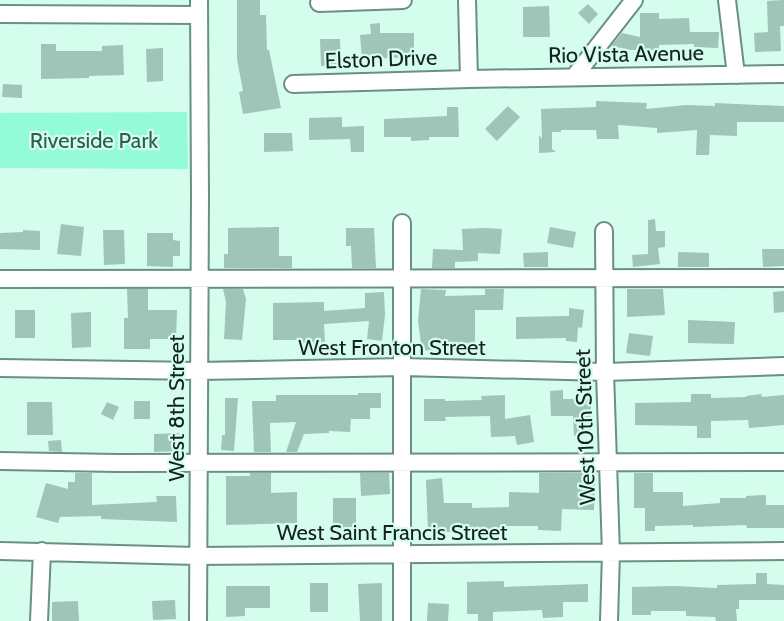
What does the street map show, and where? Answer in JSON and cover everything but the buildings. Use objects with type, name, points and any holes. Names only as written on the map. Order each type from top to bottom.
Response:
[{"type":"street","points":[[319,3],[403,0]]},
{"type":"street","points":[[467,0],[469,79]]},
{"type":"street","points":[[574,77],[634,0]]},
{"type":"street","points":[[727,0],[736,75]]},
{"type":"street","points":[[0,14],[199,8]]},
{"type":"street","name":"West 8th Street","points":[[198,621],[199,8]]},
{"type":"street","name":"Rio Vista Avenue","points":[[469,79],[784,74]]},
{"type":"street","name":"Elston Drive","points":[[293,84],[469,79]]},
{"type":"street","points":[[402,223],[402,621]]},
{"type":"street","name":"West 10th Street","points":[[604,231],[605,372],[611,553],[609,621]]},
{"type":"street","points":[[0,279],[784,278]]},
{"type":"street","name":"West Fronton Street","points":[[0,368],[199,371],[402,367],[605,372],[784,366]]},
{"type":"street","points":[[0,461],[784,462]]},
{"type":"street","name":"West Saint Francis Street","points":[[0,550],[197,556],[784,551]]},
{"type":"street","points":[[39,621],[42,550]]},
{"type":"green space","name":"Riverside Park","points":[[187,112],[188,169],[0,168],[0,113]]}]
